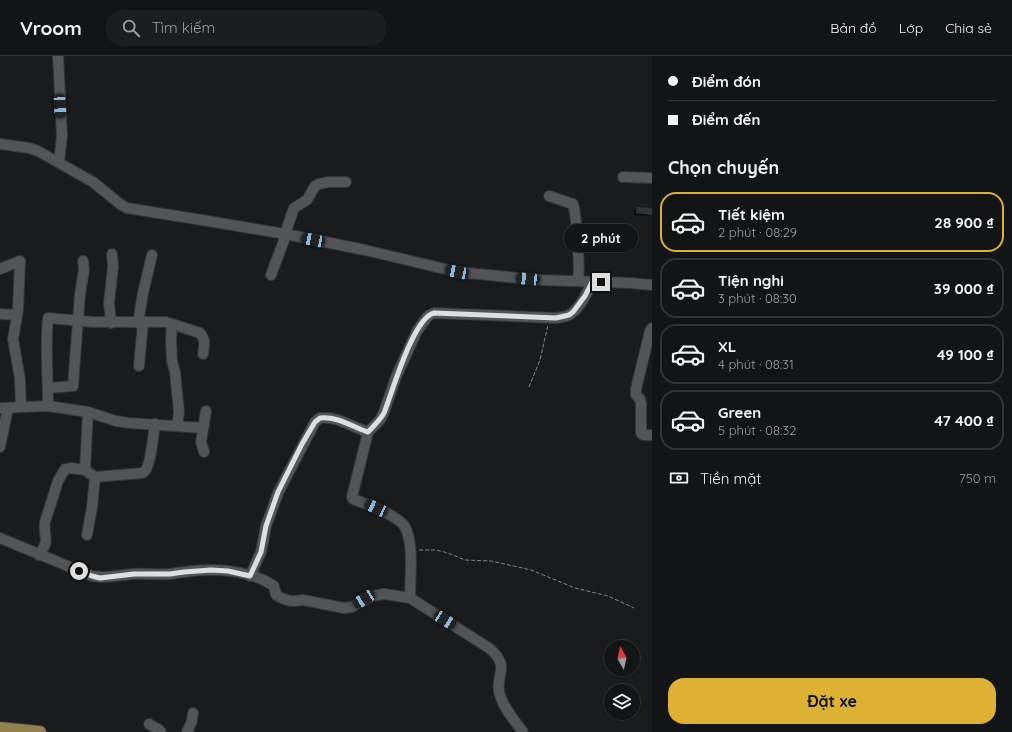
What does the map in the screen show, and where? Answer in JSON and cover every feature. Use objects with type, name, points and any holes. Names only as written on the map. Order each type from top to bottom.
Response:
[{"type":"main road","points":[[0,728],[40,732]]},
{"type":"street","points":[[58,56],[62,136],[59,162]]},
{"type":"street","points":[[0,144],[29,148],[38,151],[93,182],[114,200],[127,208],[365,250],[457,272],[534,280],[652,285]]},
{"type":"street","points":[[622,177],[652,178]]},
{"type":"street","points":[[271,275],[294,208],[306,200],[315,186],[319,184],[328,182],[346,182]]},
{"type":"street","points":[[549,196],[574,204],[576,212],[579,257],[578,281]]},
{"type":"street","points":[[111,323],[109,303],[113,267],[112,254]]},
{"type":"street","points":[[139,366],[141,323],[146,280],[152,255]]},
{"type":"street","points":[[0,269],[20,261],[17,315],[13,339],[20,380],[21,407]]},
{"type":"street","points":[[48,388],[73,386],[84,270],[83,261]]},
{"type":"street","points":[[410,598],[410,551],[408,535],[404,526],[385,512],[353,499],[352,497],[368,432],[380,420],[384,412],[396,377],[412,341],[423,322],[431,314],[549,319],[569,315],[585,296],[592,282]]},
{"type":"street","points":[[0,314],[17,315]]},
{"type":"street","points":[[48,406],[48,318],[111,323],[166,322],[200,333],[204,337],[205,341],[203,354]]},
{"type":"street","points":[[172,324],[172,361],[176,372],[179,412],[176,426]]},
{"type":"street","points":[[652,328],[636,389],[636,396],[640,399],[641,404],[641,433],[643,435],[652,435]]},
{"type":"street","points":[[0,447],[4,408],[48,406],[88,412],[122,422],[203,428]]},
{"type":"street","points":[[204,452],[201,442],[206,411]]},
{"type":"street","points":[[85,470],[88,412]]},
{"type":"street","points":[[250,576],[261,552],[266,526],[278,492],[302,444],[315,422],[320,418],[337,419],[368,432]]},
{"type":"street","points":[[39,555],[46,546],[47,541],[44,528],[45,522],[61,473],[65,469],[72,468],[85,470],[95,477],[142,474],[146,471],[155,424]]},
{"type":"street","points":[[87,535],[95,477]]},
{"type":"street","points":[[0,538],[39,555],[100,578],[134,574],[170,574],[211,570],[228,571],[268,582],[274,586],[276,596],[283,599],[294,601],[304,600],[337,608],[352,607],[372,596],[384,594],[410,598],[489,648],[496,654],[501,663],[502,670],[498,687],[500,695],[504,704],[523,732]]},
{"type":"street","points":[[187,732],[192,721],[193,713]]},
{"type":"street","points":[[150,724],[161,732]]},
{"type":"path","points":[[529,387],[540,360],[549,319]]},
{"type":"path","points":[[410,551],[436,550],[465,560],[490,561],[531,570],[575,588],[608,596],[634,608]]},
{"type":"building","points":[[636,207],[652,208],[652,215],[636,213]]},
{"type":"route","points":[[79,571],[100,578],[134,574],[170,574],[211,570],[228,571],[250,576],[261,552],[266,526],[278,492],[293,465],[302,444],[315,422],[320,418],[326,417],[337,419],[368,432],[380,420],[396,377],[416,331],[428,316],[434,313],[475,316],[556,318],[569,315],[585,296],[592,282],[601,282]]}]
